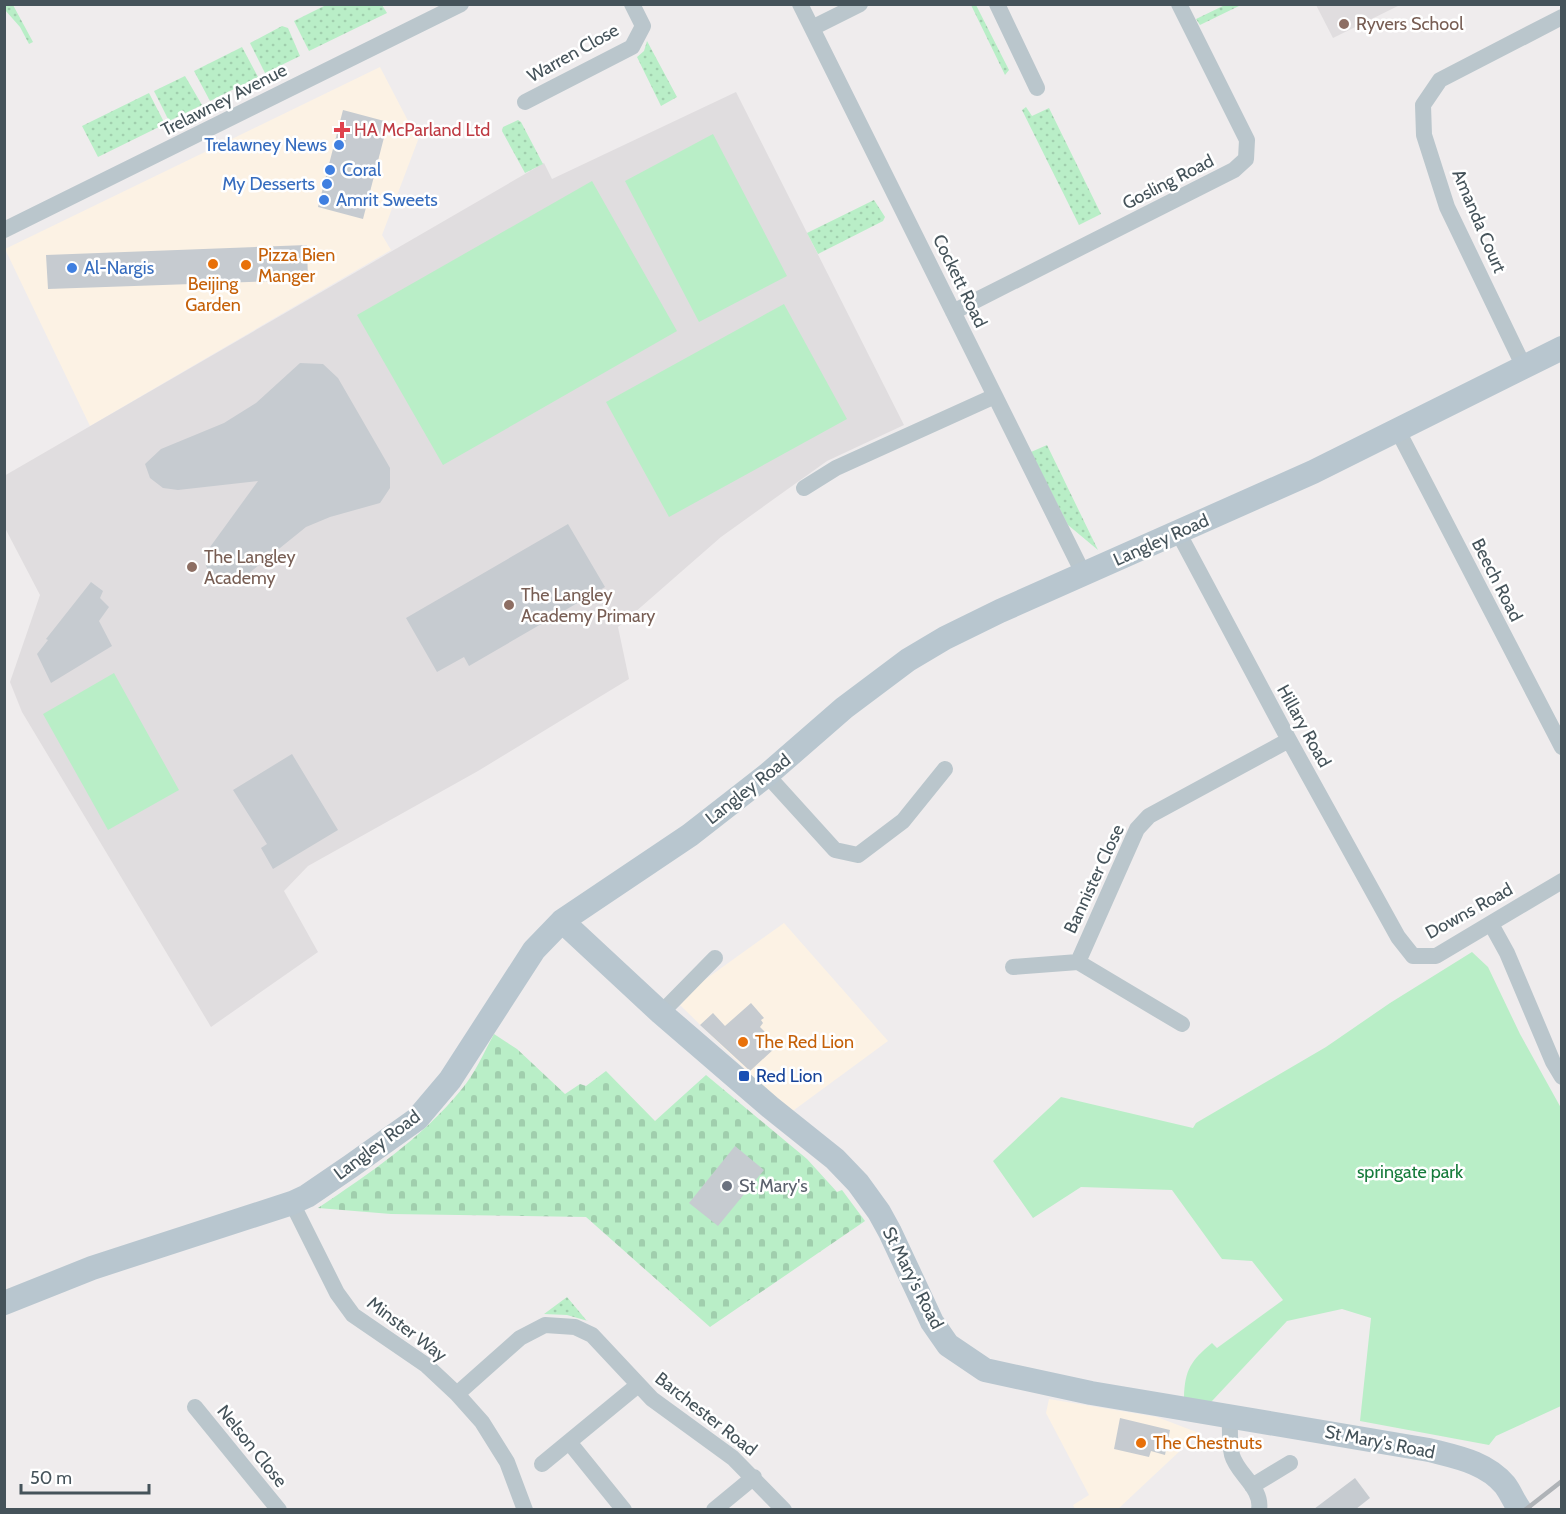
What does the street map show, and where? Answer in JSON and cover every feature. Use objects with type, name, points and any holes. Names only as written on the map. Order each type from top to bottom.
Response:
[{"type":"street","name":"Trelawney Avenue","points":[[4,230],[461,4]]},
{"type":"street","name":"Warren Close","points":[[525,102],[632,48],[643,26],[632,4]]},
{"type":"street","name":"Cockett Road","points":[[800,4],[1084,575]]},
{"type":"street","points":[[812,28],[860,4]]},
{"type":"street","points":[[997,4],[1037,88]]},
{"type":"street","name":"Gosling Road","points":[[953,312],[1234,170],[1246,159],[1247,140],[1179,4]]},
{"type":"street","name":"Amanda Court","points":[[1524,367],[1447,207],[1424,135],[1424,105],[1440,80],[1562,17]]},
{"type":"street","name":"Langley Road","points":[[4,1303],[93,1268],[292,1203],[307,1196],[367,1156],[417,1119],[450,1080],[534,950],[562,921],[690,835],[767,775],[844,708],[908,660],[945,638],[1000,611],[1313,472],[1562,348]]},
{"type":"street","points":[[804,488],[836,468],[995,396]]},
{"type":"street","name":"Beech Road","points":[[1398,431],[1562,747]]},
{"type":"street","name":"Hillary Road","points":[[1178,532],[1288,740],[1398,937]]},
{"type":"street","name":"Bannister Close","points":[[1182,1024],[1078,962],[1137,829],[1149,816],[1288,740]]},
{"type":"street","points":[[767,775],[835,850],[858,855],[903,821],[945,769]]},
{"type":"street","name":"Downs Road","points":[[1398,937],[1413,956],[1436,956],[1562,881]]},
{"type":"street","name":"St Mary's Road","points":[[562,921],[661,1013],[834,1159],[858,1183],[879,1212],[932,1322],[948,1345],[985,1370],[1091,1393],[1429,1450],[1486,1468],[1505,1485],[1520,1509]]},
{"type":"street","points":[[1491,924],[1507,953],[1553,1062],[1562,1077]]},
{"type":"street","points":[[661,1013],[715,958]]},
{"type":"street","points":[[1013,967],[1078,962]]},
{"type":"street","name":"Minster Way","points":[[292,1203],[337,1293],[353,1314],[426,1365],[482,1422],[507,1462],[525,1509]]},
{"type":"street","name":"Barchester Road","points":[[457,1394],[520,1338],[545,1325],[575,1327],[592,1335],[652,1400],[733,1458],[784,1509]]},
{"type":"street","points":[[542,1464],[638,1385]]},
{"type":"street","name":"Nelson Close","points":[[195,1407],[279,1509]]},
{"type":"street","points":[[1230,1416],[1232,1457],[1252,1486],[1260,1503],[1258,1509]]},
{"type":"street","points":[[569,1442],[624,1509]]},
{"type":"street","points":[[1252,1486],[1290,1463]]},
{"type":"street","points":[[714,1509],[753,1477]]},
{"type":"shaded area","name":"Ryvers School","points":[[1316,5],[1400,5],[1333,38]]},
{"type":"shaded area","points":[[380,67],[418,140],[382,235],[391,250],[90,426],[5,249]]},
{"type":"shaded area","name":"The Langley Academy","points":[[736,92],[904,425],[827,461],[721,537],[618,627],[629,679],[478,771],[308,866],[284,891],[318,952],[211,1027],[22,712],[10,682],[40,595],[5,528],[4,476],[544,163],[552,179]]},
{"type":"shaded area","points":[[784,923],[888,1041],[790,1113],[680,1005],[699,984]]},
{"type":"shaded area","points":[[1049,1399],[1157,1417],[1199,1433],[1118,1509],[1075,1509],[1073,1505],[1089,1495],[1046,1413]]},
{"type":"green space","points":[[5,4],[13,5],[33,42],[29,44],[20,27],[5,10]]},
{"type":"green space","points":[[326,5],[382,5],[387,13],[309,51],[294,21]]},
{"type":"green space","points":[[971,5],[976,5],[1009,70],[1005,75]]},
{"type":"green space","points":[[1225,5],[1241,5],[1200,25],[1196,19]]},
{"type":"green space","points":[[282,26],[288,28],[300,56],[265,73],[250,43]]},
{"type":"green space","points":[[647,41],[677,97],[661,106],[637,57],[644,51]]},
{"type":"green space","points":[[242,47],[258,77],[210,101],[194,71]]},
{"type":"green space","points":[[185,76],[202,105],[169,121],[154,91]]},
{"type":"green space","points":[[149,93],[165,124],[98,157],[82,126]]},
{"type":"green space","points":[[1026,107],[1032,116],[1049,108],[1101,214],[1079,225],[1022,110]]},
{"type":"green space","points":[[518,120],[543,164],[525,173],[502,131],[503,127]]},
{"type":"green space","points":[[713,134],[787,276],[699,322],[625,181]]},
{"type":"green space","points":[[592,181],[677,331],[443,465],[357,315]]},
{"type":"green space","points":[[874,200],[885,217],[883,221],[818,254],[807,233]]},
{"type":"green space","points":[[784,304],[847,419],[669,517],[606,402]]},
{"type":"green space","points":[[1047,445],[1098,550],[1068,525],[1031,452]]},
{"type":"green space","points":[[114,673],[179,790],[108,830],[43,714]]},
{"type":"green space","name":"springate park","points":[[1472,952],[1488,967],[1520,1034],[1561,1108],[1561,1406],[1496,1436],[1489,1445],[1360,1421],[1371,1318],[1342,1309],[1287,1321],[1212,1401],[1206,1402],[1184,1397],[1190,1366],[1199,1355],[1212,1343],[1217,1348],[1283,1300],[1252,1261],[1222,1259],[1172,1190],[1081,1187],[1033,1218],[993,1161],[1061,1097],[1193,1128],[1196,1123],[1326,1047],[1390,1003]]},
{"type":"green space","points":[[494,1034],[517,1049],[565,1094],[580,1084],[586,1086],[606,1071],[655,1121],[706,1075],[807,1159],[837,1192],[842,1190],[865,1221],[710,1327],[586,1217],[391,1214],[318,1208],[412,1140],[446,1108],[466,1084]]},
{"type":"green space","points":[[567,1297],[587,1321],[567,1315],[544,1314]]},
{"type":"building","points":[[343,110],[388,122],[363,219],[318,207]]},
{"type":"building","points":[[307,245],[308,280],[48,289],[46,255]]},
{"type":"building","points":[[300,363],[323,364],[338,378],[390,468],[390,488],[380,503],[330,517],[306,527],[233,586],[215,581],[206,566],[205,554],[258,481],[178,490],[163,488],[150,478],[145,464],[161,449],[224,423],[256,403]]},
{"type":"building","points":[[568,524],[605,587],[469,666],[464,657],[437,672],[406,618]]},
{"type":"building","points":[[91,582],[103,591],[100,598],[109,607],[99,621],[112,646],[51,683],[37,654],[48,640],[46,639]]},
{"type":"building","points":[[292,754],[338,830],[273,869],[261,848],[267,844],[233,790]]},
{"type":"building","name":"The Red Lion","points":[[751,1003],[764,1018],[761,1020],[763,1023],[760,1027],[766,1033],[763,1035],[775,1048],[750,1071],[700,1025],[713,1013],[725,1026]]},
{"type":"building","name":"St Mary's","points":[[735,1146],[764,1170],[718,1226],[689,1203]]},
{"type":"building","name":"The Chestnuts","points":[[1120,1418],[1170,1430],[1165,1455],[1151,1451],[1149,1457],[1114,1449]]},
{"type":"building","points":[[1355,1478],[1370,1498],[1356,1509],[1314,1509]]},
{"type":"railway","points":[[1525,1510],[1562,1481]]},
{"type":"place","name":"Ryvers School","points":[[1344,24]]},
{"type":"place","name":"HA McParland Ltd","points":[[342,130]]},
{"type":"place","name":"Trelawney News","points":[[339,145]]},
{"type":"place","name":"Coral","points":[[330,170]]},
{"type":"place","name":"My Desserts","points":[[327,184]]},
{"type":"place","name":"Amrit Sweets","points":[[324,200]]},
{"type":"place","name":"Beijing Garden","points":[[213,264]]},
{"type":"place","name":"Pizza Bien Manger","points":[[246,265]]},
{"type":"place","name":"Al-Nargis","points":[[72,268]]},
{"type":"place","name":"The Langley Academy","points":[[192,567]]},
{"type":"place","name":"The Langley Academy Primary","points":[[509,605]]},
{"type":"place","name":"The Red Lion","points":[[743,1042]]},
{"type":"place","name":"Red Lion","points":[[744,1076]]},
{"type":"place","name":"St Mary's","points":[[727,1186]]},
{"type":"place","name":"The Chestnuts","points":[[1141,1443]]}]
